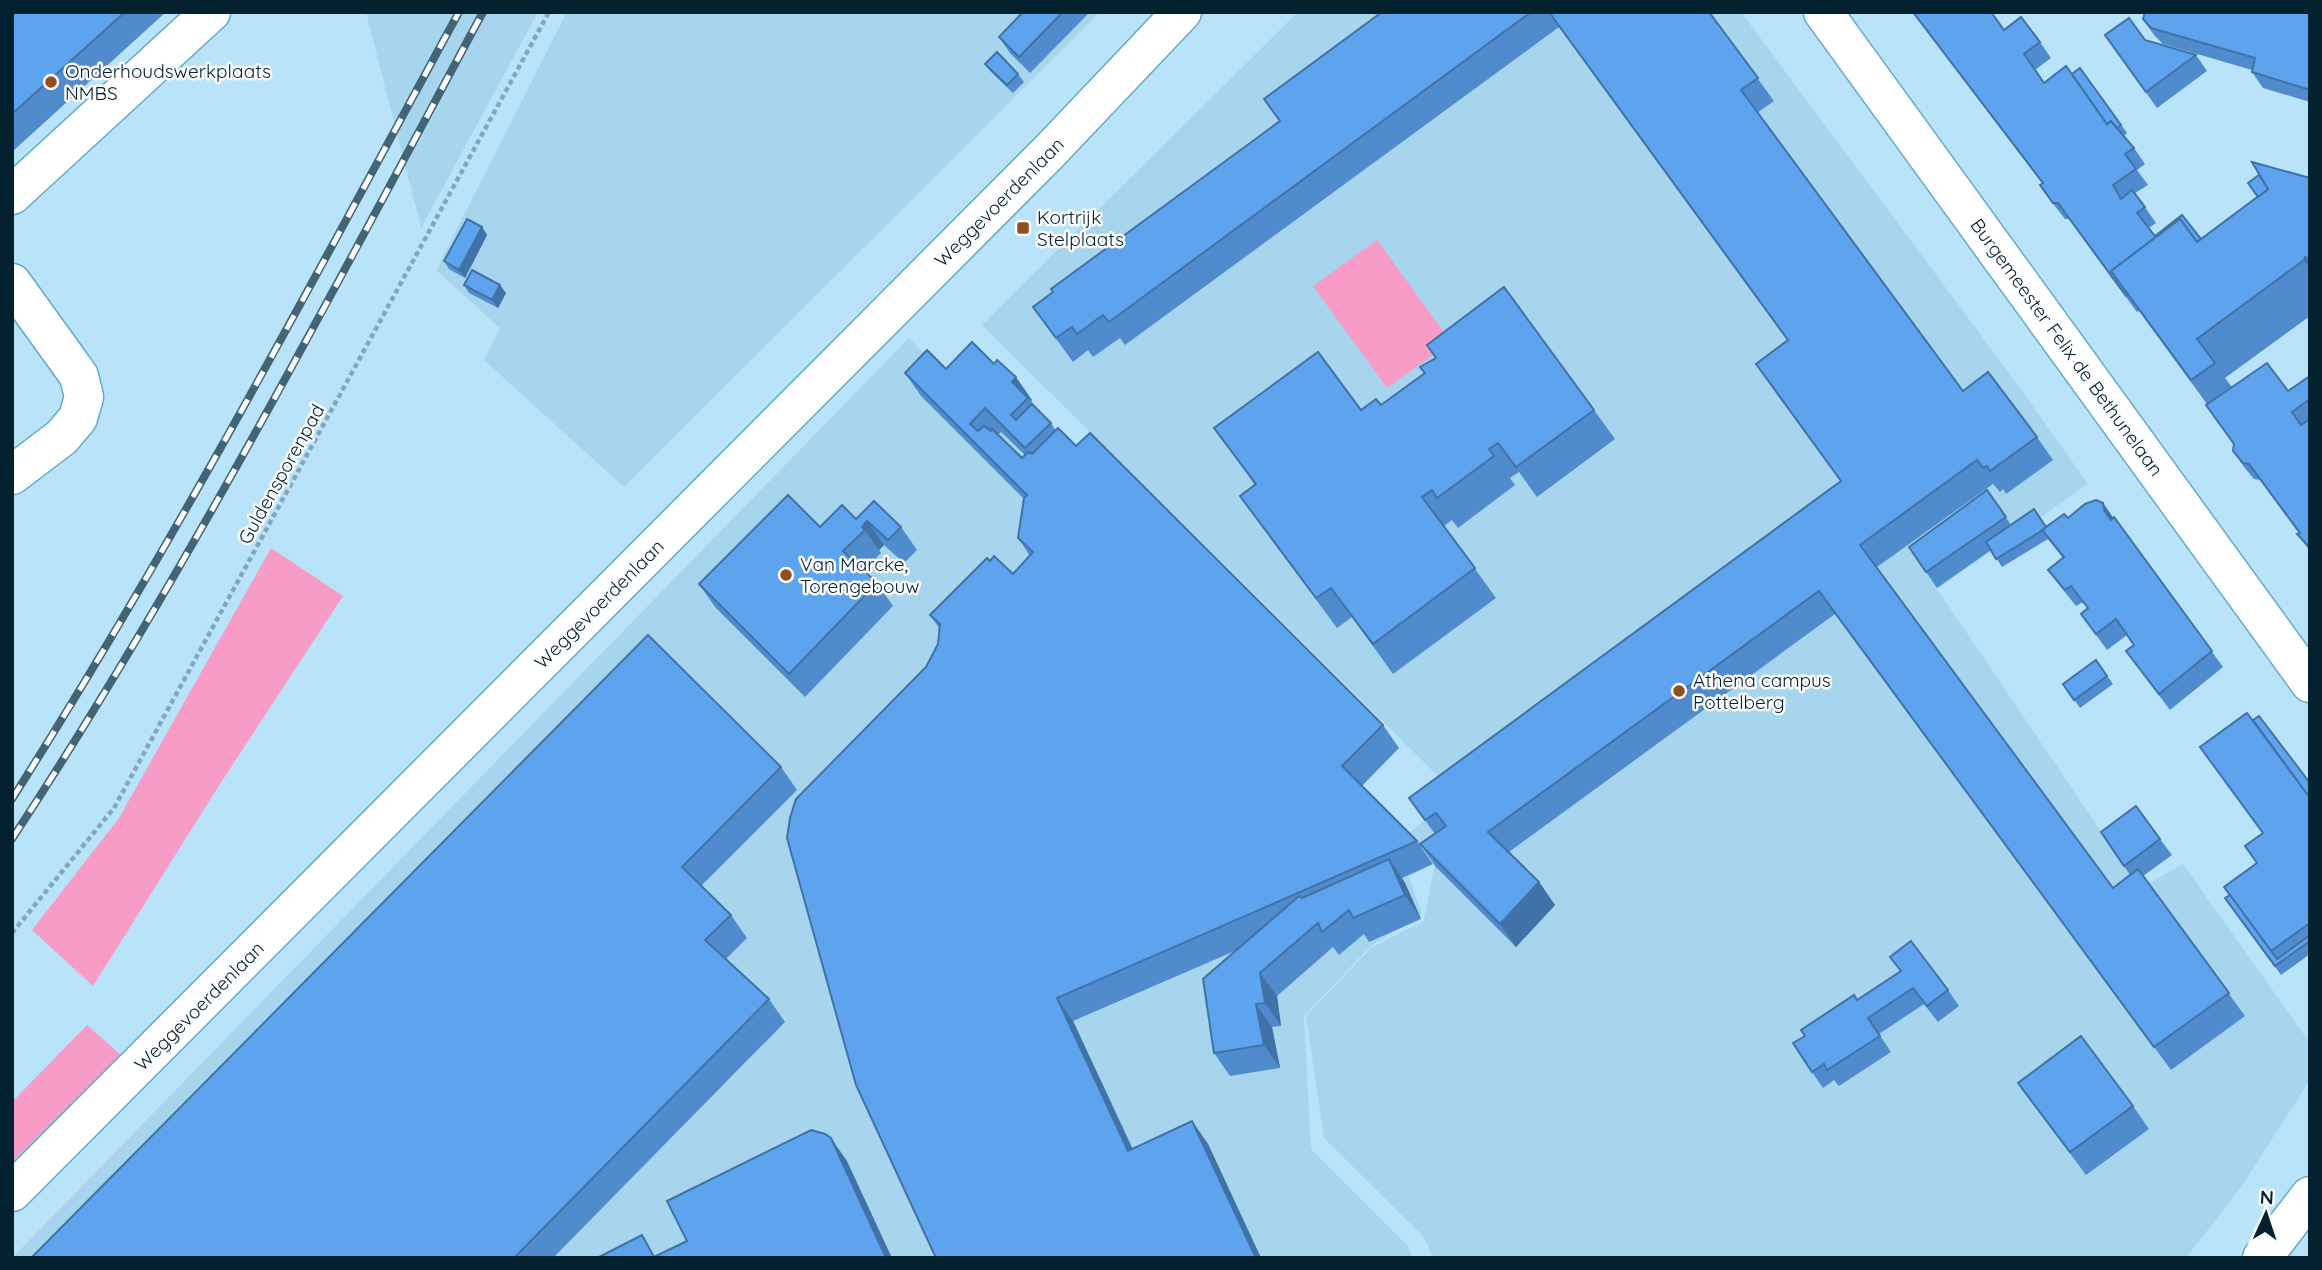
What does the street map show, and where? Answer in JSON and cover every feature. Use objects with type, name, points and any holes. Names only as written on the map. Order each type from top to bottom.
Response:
[{"type":"street","points":[[12,195],[211,12]]},
{"type":"street","name":"Weggevoerdenlaan","points":[[12,1192],[1040,161],[1182,12]]},
{"type":"street","name":"Burgemeester Felix de Bethunelaan","points":[[1823,12],[2310,683]]},
{"type":"street","points":[[12,283],[79,376],[84,397],[78,418],[62,438],[12,475]]},
{"type":"street","points":[[2262,1258],[2310,1196]]},
{"type":"path","name":"Guldensporenpad","points":[[12,933],[114,808],[549,12]]},
{"type":"shaded area","points":[[366,12],[538,12],[421,228],[421,227]]},
{"type":"shaded area","points":[[567,12],[1100,12],[624,487],[484,360],[500,328],[436,270]]},
{"type":"shaded area","name":"Athena campus Pottelberg","points":[[1298,12],[1741,12],[2015,381],[2088,484],[1937,589],[2140,889],[2183,864],[2310,1043],[2310,1080],[2241,1187],[2186,1258],[1433,1258],[1424,1237],[1324,1138],[1306,1016],[1372,947],[1424,921],[1435,863],[1408,834],[1455,793],[982,325]]},
{"type":"shaded area","points":[[1377,240],[1451,342],[1387,388],[1313,286]]},
{"type":"shaded area","points":[[909,338],[962,392],[1013,383],[1032,400],[1028,405],[1042,472],[1433,864],[1409,877],[1422,914],[1371,946],[1304,1016],[1311,1149],[1409,1247],[1412,1258],[12,1258]]},
{"type":"shaded area","points":[[271,548],[343,596],[218,787],[93,986],[32,930],[119,818]]},
{"type":"shaded area","points":[[87,1025],[121,1055],[12,1162],[12,1102]]},
{"type":"building","points":[[12,12],[125,12],[12,114]]},
{"type":"building","points":[[1023,12],[1063,12],[1019,57],[999,37]]},
{"type":"building","points":[[1382,12],[1531,12],[1109,322],[1103,315],[1077,334],[1072,327],[1056,338],[1033,307],[1053,292],[1051,289],[1280,121],[1264,99]]},
{"type":"building","points":[[1549,12],[1709,12],[1758,78],[1741,90],[1963,391],[1988,372],[2037,437],[1990,471],[1987,466],[1983,468],[1977,460],[1860,545],[2113,888],[2138,869],[2229,993],[2154,1047],[1819,591],[1488,832],[1539,882],[1500,924],[1420,844],[1446,826],[1436,813],[1425,820],[1409,798],[1841,481],[1756,364],[1788,340]]},
{"type":"building","points":[[1913,12],[1991,12],[2004,30],[2021,17],[2040,42],[2024,54],[2044,83],[2066,66],[2107,124],[2111,121],[2134,148],[2125,154],[2136,169],[2113,185],[2121,199],[2132,190],[2145,207],[2137,213],[2155,236],[2182,215],[2201,239],[2197,242],[2180,219],[2111,271],[2128,295],[2126,296],[2058,203],[2053,203],[2040,185],[2043,183]]},
{"type":"building","points":[[2145,12],[2310,12],[2310,90],[2252,72],[2255,58],[2151,28],[2143,19]]},
{"type":"building","points":[[2129,18],[2145,40],[2196,55],[2146,92],[2105,35]]},
{"type":"building","points":[[997,52],[1018,74],[1007,85],[985,64]]},
{"type":"building","points":[[2080,68],[2121,125],[2117,128],[2111,121],[2107,124],[2072,74]]},
{"type":"building","points":[[2252,162],[2310,178],[2310,259],[2305,257],[2197,339],[2215,363],[2191,380],[2111,271],[2180,219],[2197,242],[2268,189]]},
{"type":"building","points":[[2259,175],[2268,189],[2258,197],[2248,183]]},
{"type":"building","points":[[467,219],[482,227],[459,270],[444,261]]},
{"type":"building","points":[[472,270],[500,285],[492,300],[464,285]]},
{"type":"building","points":[[1504,287],[1594,410],[1516,467],[1498,443],[1489,449],[1494,456],[1437,498],[1432,490],[1422,497],[1475,568],[1373,644],[1331,588],[1316,598],[1240,496],[1256,484],[1214,428],[1318,352],[1361,410],[1376,399],[1381,405],[1425,373],[1420,367],[1436,358],[1427,345]]},
{"type":"building","points":[[972,342],[994,364],[997,360],[1016,377],[1012,382],[1028,398],[1011,415],[1016,420],[1032,404],[1051,423],[1025,448],[985,408],[970,424],[978,431],[984,426],[991,431],[992,429],[1022,458],[1028,452],[1032,454],[1058,428],[1076,446],[1090,433],[1383,725],[1342,766],[1417,841],[1057,998],[1128,1151],[1192,1121],[1256,1258],[936,1258],[856,1085],[787,838],[790,818],[796,799],[926,667],[938,644],[940,624],[930,615],[987,558],[990,561],[994,556],[1013,574],[1033,552],[1018,538],[1024,498],[1027,495],[905,373],[927,350],[946,369]]},
{"type":"building","points":[[2267,363],[2288,391],[2310,376],[2310,399],[2292,412],[2301,425],[2310,419],[2310,548],[2297,534],[2300,533],[2249,464],[2243,463],[2233,451],[2234,444],[2206,405]]},
{"type":"building","points":[[1987,490],[2006,517],[1926,572],[1909,547]]},
{"type":"building","points":[[788,495],[820,527],[842,505],[856,519],[874,501],[901,527],[888,540],[867,521],[862,527],[865,530],[843,551],[877,583],[789,674],[699,584]]},
{"type":"building","points":[[2096,500],[2103,503],[2111,520],[2114,517],[2212,651],[2159,694],[2126,651],[2134,645],[2116,619],[2096,634],[2081,614],[2088,608],[2071,586],[2065,590],[2048,570],[2064,557],[2042,530],[2064,514],[2068,518],[2085,504]]},
{"type":"building","points":[[2034,509],[2046,527],[1996,559],[1986,542]]},
{"type":"building","points":[[648,635],[781,767],[682,867],[731,915],[705,940],[769,999],[514,1258],[31,1258]]},
{"type":"building","points":[[2096,660],[2107,676],[2074,700],[2063,684]]},
{"type":"building","points":[[2247,713],[2310,798],[2310,923],[2271,951],[2224,887],[2257,863],[2245,846],[2263,833],[2200,747]]},
{"type":"building","points":[[2259,716],[2310,783],[2310,798],[2253,720]]},
{"type":"building","points":[[2136,806],[2160,839],[2124,866],[2101,832]]},
{"type":"building","points":[[1389,859],[1405,895],[1353,918],[1349,910],[1322,932],[1318,923],[1260,973],[1265,1003],[1256,1004],[1264,1045],[1214,1053],[1203,979],[1299,896],[1302,898]]},
{"type":"building","points":[[2230,895],[2277,959],[2310,935],[2310,941],[2275,966],[2225,898]]},
{"type":"building","points":[[1911,941],[1948,990],[1927,1006],[1913,988],[1868,1018],[1880,1036],[1827,1070],[1824,1064],[1812,1072],[1793,1043],[1805,1036],[1801,1030],[1854,995],[1857,1000],[1901,971],[1890,957]]},
{"type":"building","points":[[2081,1036],[2133,1106],[2070,1152],[2018,1083]]},
{"type":"building","points":[[811,1130],[831,1138],[886,1258],[597,1258],[642,1235],[654,1257],[687,1241],[667,1201]]},
{"type":"railway","points":[[12,799],[187,508],[459,12]]},
{"type":"railway","points":[[12,839],[76,739],[198,534],[314,326],[483,12]]},
{"type":"place","name":"Onderhoudswerkplaats NMBS","points":[[51,82]]},
{"type":"place","name":"Kortrijk Stelplaats","points":[[1023,228]]},
{"type":"place","name":"Van Marcke, Torengebouw","points":[[786,575]]},
{"type":"place","name":"Athena campus Pottelberg","points":[[1679,691]]}]
